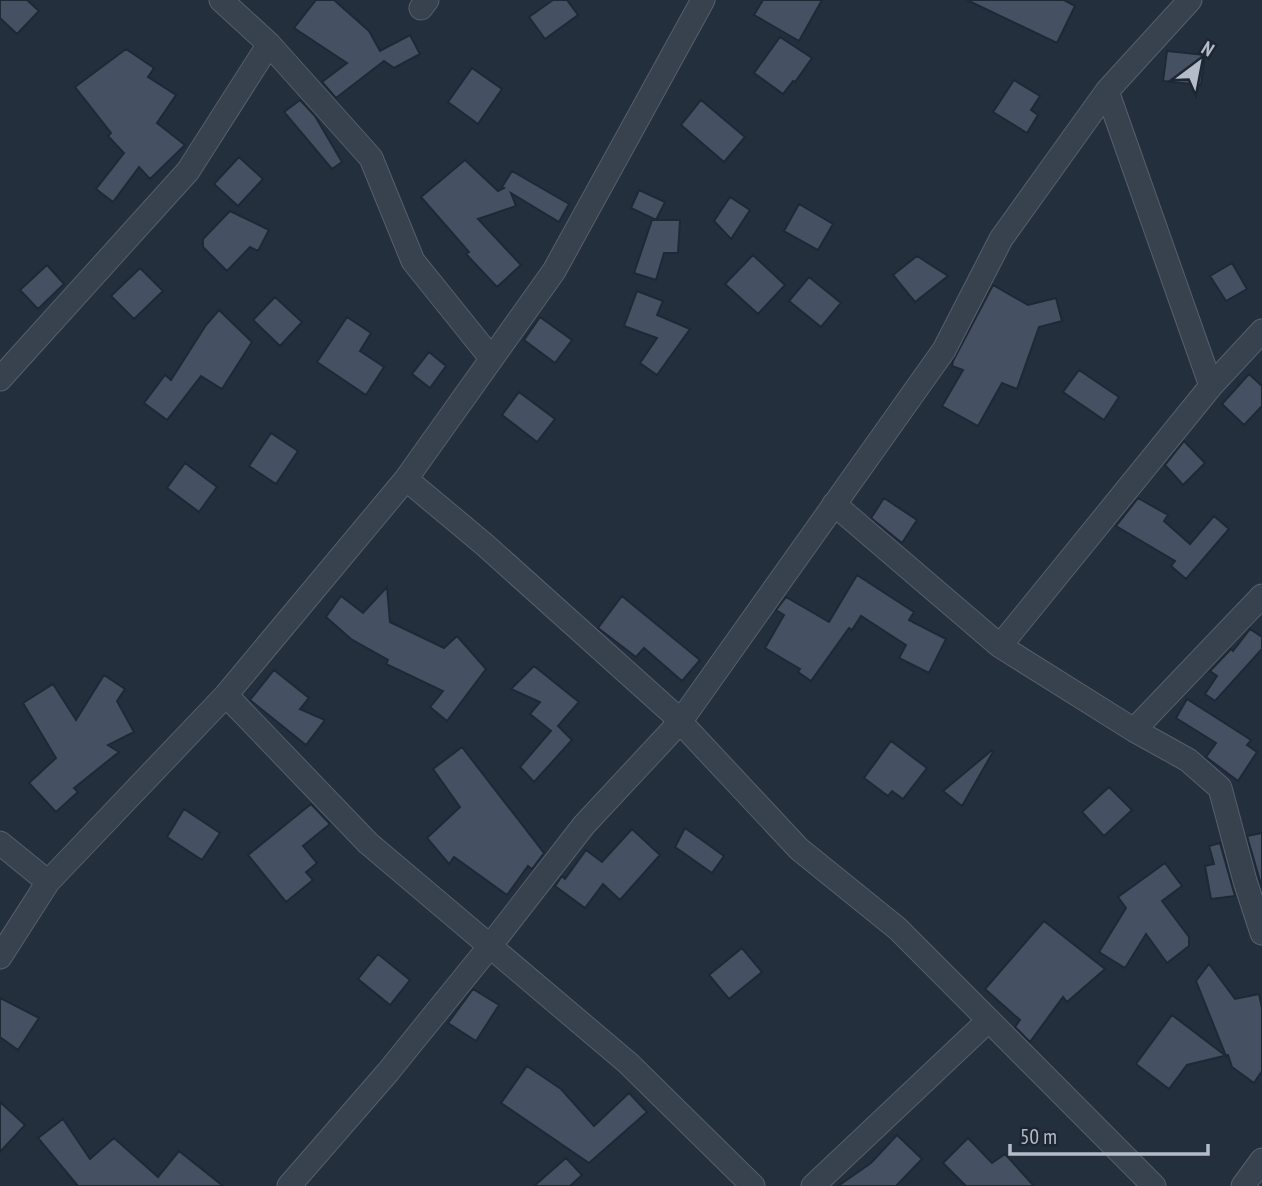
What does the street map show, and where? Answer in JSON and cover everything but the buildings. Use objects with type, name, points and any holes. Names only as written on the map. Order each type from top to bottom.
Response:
[{"type":"street","points":[[221,0],[269,44],[370,158],[413,261],[491,358]]},
{"type":"street","points":[[0,957],[48,882],[226,695],[406,479],[554,271],[703,0]]},
{"type":"street","points":[[289,1186],[388,1072],[584,825],[680,722],[944,350],[1002,239],[1107,91],[1190,0]]},
{"type":"street","points":[[0,379],[188,171],[269,44]]},
{"type":"street","points":[[1107,91],[1211,386]]},
{"type":"street","points":[[1000,646],[1211,386],[1262,331]]},
{"type":"street","points":[[406,479],[495,553],[680,722],[799,849],[898,929],[1154,1186]]},
{"type":"street","points":[[834,504],[1000,646],[1134,730],[1188,760],[1220,789],[1262,933]]},
{"type":"street","points":[[1134,730],[1262,596]]},
{"type":"street","points":[[226,695],[368,843],[628,1063],[753,1186]]},
{"type":"street","points":[[0,843],[48,882]]},
{"type":"street","points":[[813,1186],[989,1020]]},
{"type":"street","points":[[1243,1186],[1262,1160]]}]
